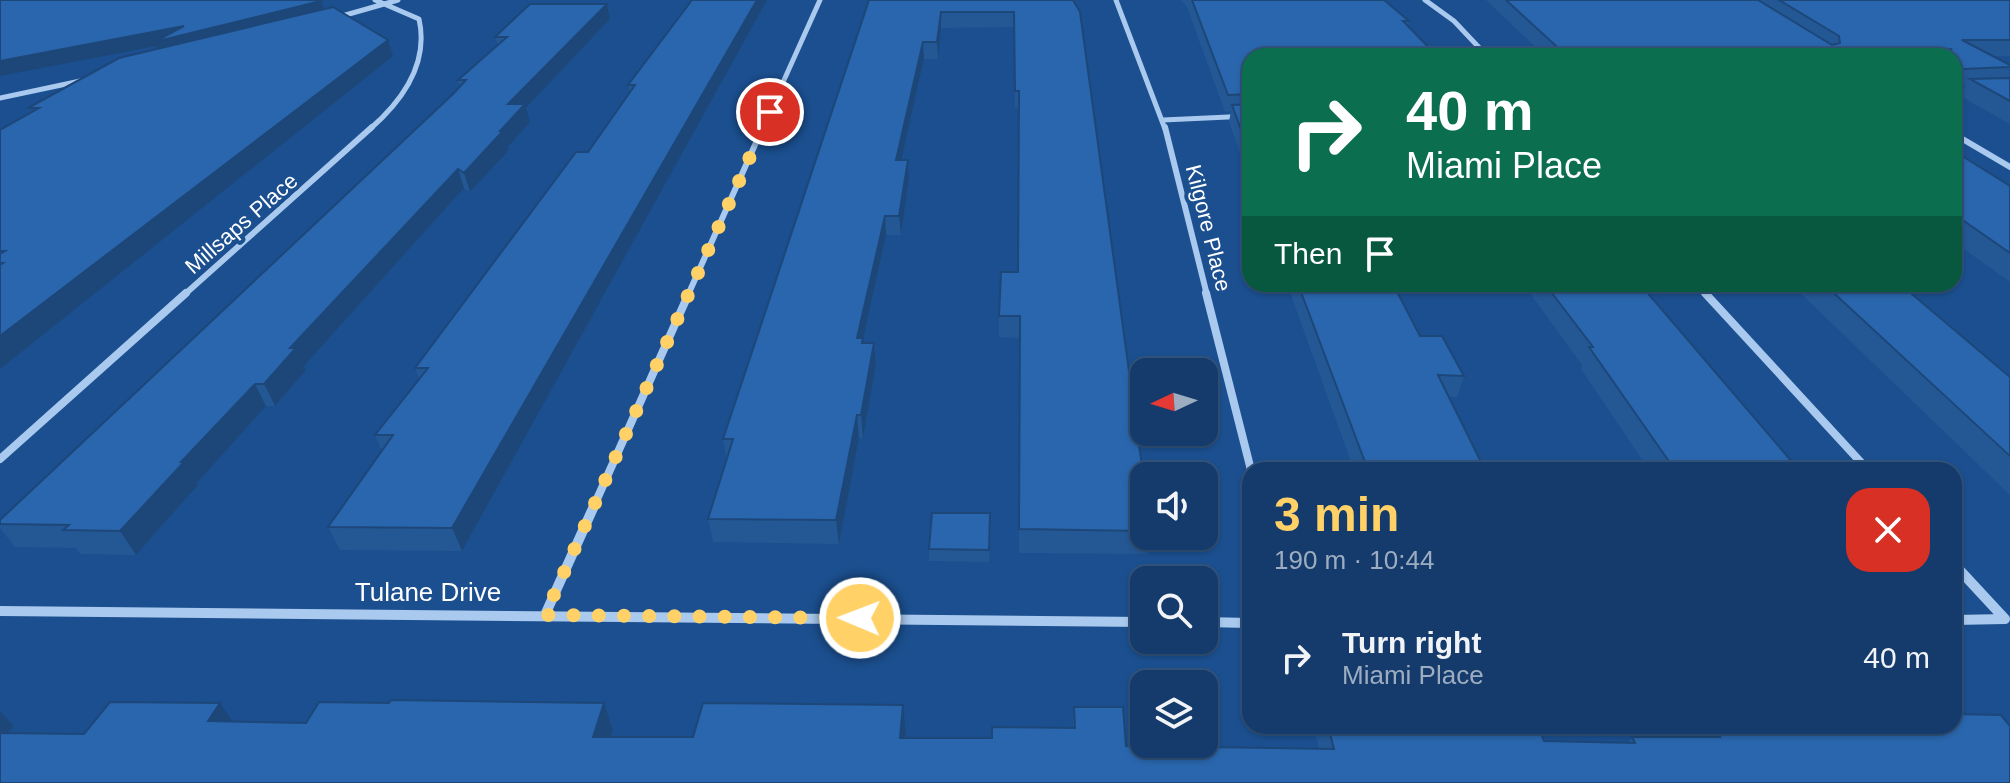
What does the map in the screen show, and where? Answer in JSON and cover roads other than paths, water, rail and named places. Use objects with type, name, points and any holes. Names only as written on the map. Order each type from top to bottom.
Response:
[{"type":"street","name":"Millsaps Place","points":[[0,459],[379,121],[419,66],[426,41],[419,19],[375,0]]},
{"type":"street","points":[[329,19],[398,0]]},
{"type":"street","points":[[545,615],[820,0]]},
{"type":"street","name":"Kilgore Place","points":[[1116,0],[1163,120],[1249,462]]},
{"type":"street","points":[[1425,0],[1454,21],[1479,48]]},
{"type":"street","points":[[0,98],[92,79]]},
{"type":"street","points":[[1962,91],[1982,90]]},
{"type":"street","points":[[1163,120],[1242,116]]},
{"type":"street","points":[[1962,139],[2010,167]]},
{"type":"street","points":[[1704,292],[1861,462]]},
{"type":"street","points":[[1962,572],[2007,619]]},
{"type":"street","name":"Tulane Drive","points":[[0,611],[1130,622]]},
{"type":"street","points":[[1962,620],[2007,619]]},
{"type":"street","points":[[1218,622],[1242,623]]}]
